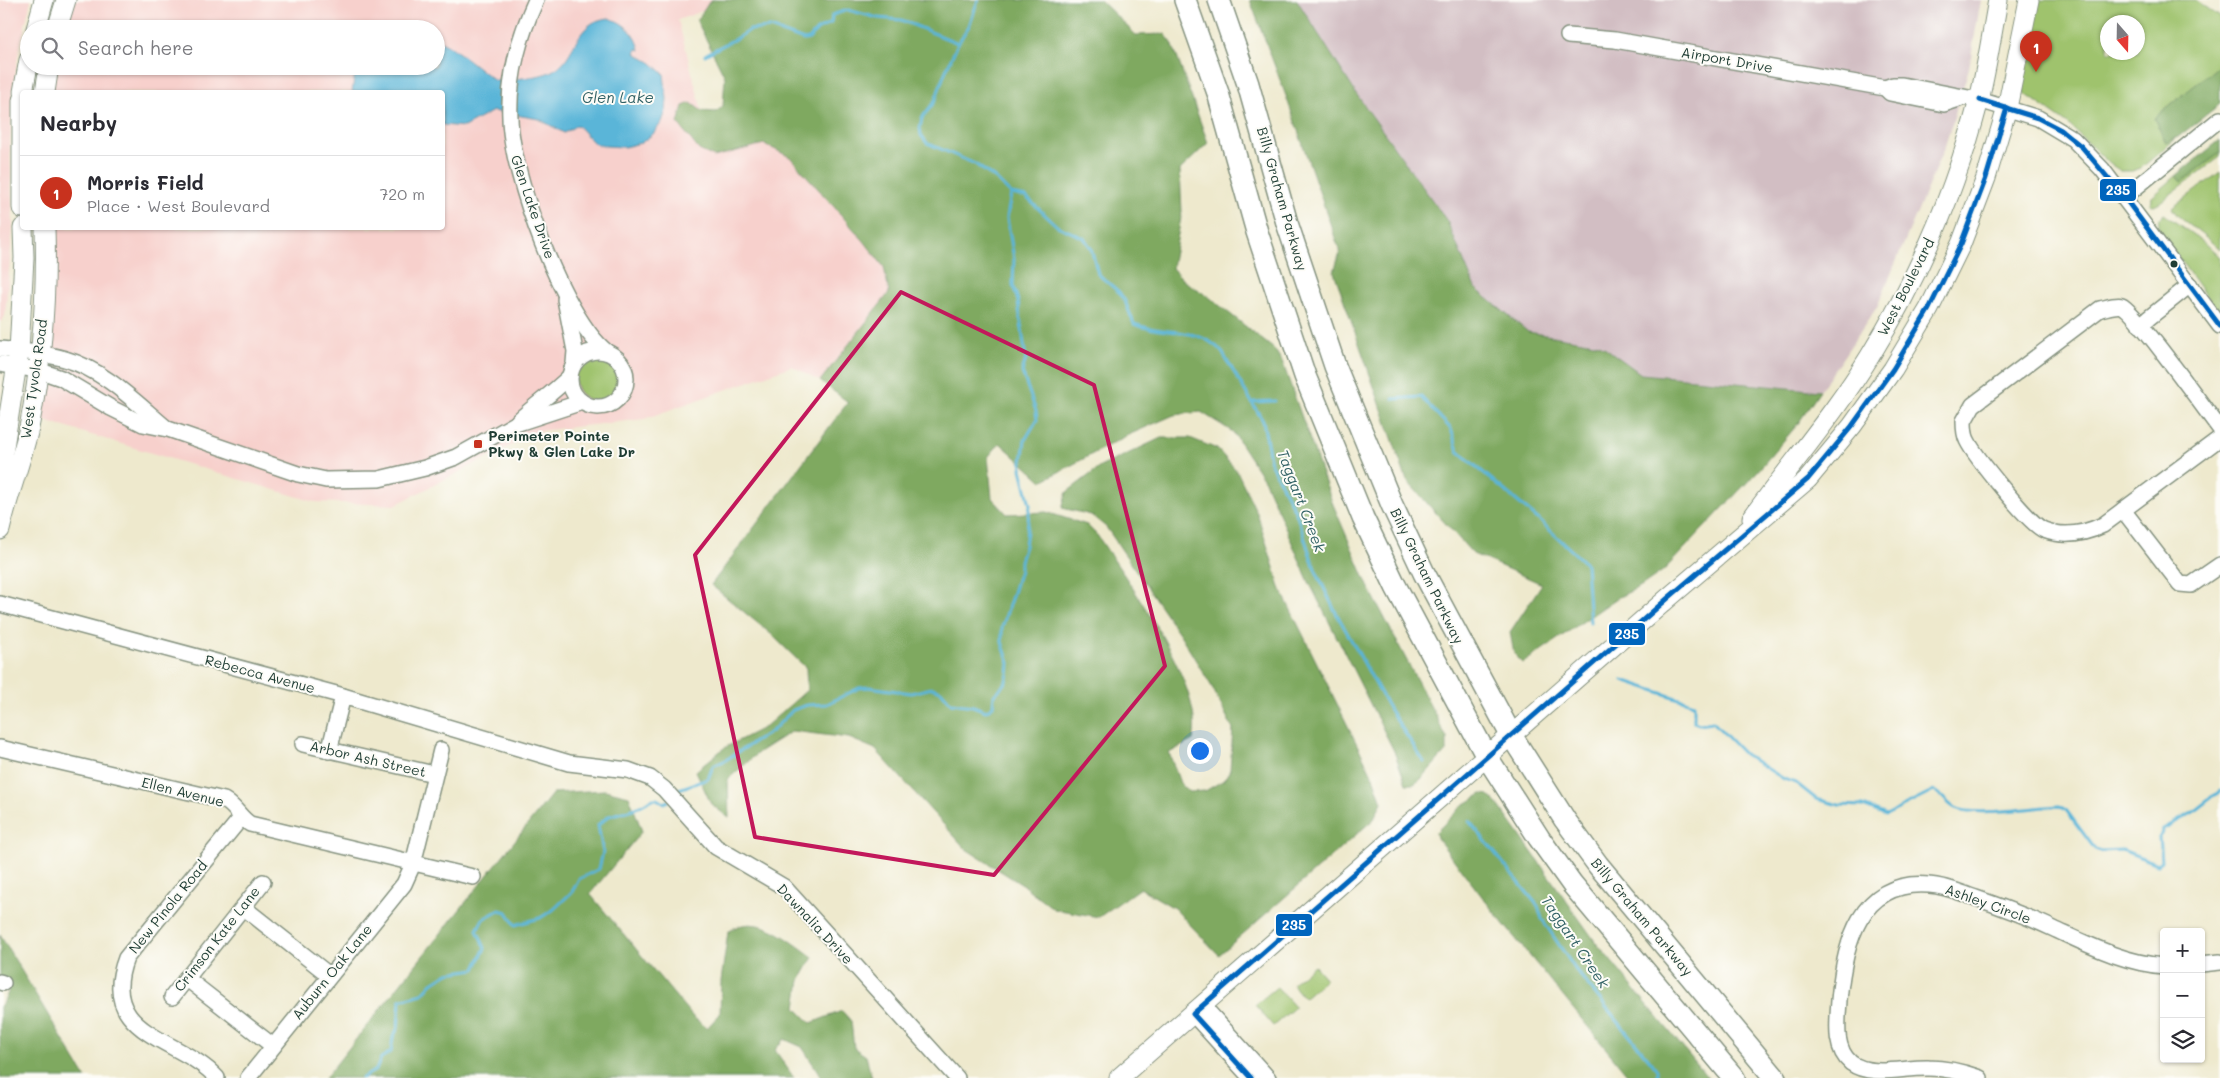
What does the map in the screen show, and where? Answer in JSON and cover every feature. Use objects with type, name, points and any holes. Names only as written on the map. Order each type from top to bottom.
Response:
[{"type":"highway","points":[[1185,0],[1218,93],[1280,304],[1330,439],[1396,587],[1487,757],[1538,838],[1572,884],[1734,1078]]},
{"type":"highway","name":"Billy Graham Parkway","points":[[1219,0],[1248,84],[1310,294],[1362,436],[1424,573],[1511,735],[1564,820],[1598,865],[1775,1078]]},
{"type":"main road","points":[[38,20],[44,0]]},
{"type":"main road","points":[[51,20],[55,0]]},
{"type":"main road","points":[[60,20],[66,0]]},
{"type":"main road","name":"West Boulevard","points":[[1737,539],[1831,414],[1870,356],[1899,305],[1937,223],[1959,166],[1971,99],[1998,0]]},
{"type":"main road","name":"West Boulevard","points":[[1119,1078],[1511,735],[1808,479],[1852,426],[1893,369],[1928,309],[1960,244],[1986,178],[2007,108],[2029,0]]},
{"type":"main road","points":[[23,90],[26,75]]},
{"type":"main road","points":[[44,75],[46,89]]},
{"type":"main road","points":[[46,89],[48,75]]},
{"type":"main road","name":"West Tyvola Road","points":[[0,528],[1,466],[24,258],[23,230]]},
{"type":"main road","name":"West Tyvola Road","points":[[0,528],[20,462],[39,362],[44,306],[45,230]]},
{"type":"street","name":"Glen Lake Drive","points":[[536,0],[513,66],[510,97],[512,139],[522,184],[564,295],[575,351],[572,370]]},
{"type":"street","name":"Airport Drive","points":[[1568,36],[1615,40],[1885,88],[1893,84],[1946,92],[2038,118],[2073,139],[2102,169],[2220,326]]},
{"type":"street","points":[[2124,197],[2220,119]]},
{"type":"street","points":[[2140,324],[2190,285]]},
{"type":"street","name":"Glen Lake Drive","points":[[564,295],[589,334],[607,352]]},
{"type":"street","points":[[2220,429],[2140,324],[2120,305],[2100,309],[1973,405],[1964,421],[1968,441],[2024,515],[2043,530],[2068,535],[2084,533],[2104,525],[2220,438]]},
{"type":"street","points":[[0,349],[12,361],[39,362],[66,359],[93,371],[114,385],[168,429]]},
{"type":"street","points":[[515,424],[535,405],[550,396],[572,370],[588,352],[607,352],[622,364],[626,373],[623,392],[608,405],[599,407],[582,402],[571,389],[572,370]]},
{"type":"street","points":[[39,362],[130,418],[168,429],[298,474],[326,480],[380,479],[425,468],[456,457],[515,424],[582,402]]},
{"type":"street","points":[[2123,510],[2180,584],[2191,585],[2220,565]]},
{"type":"street","name":"Rebecca Avenue","points":[[0,604],[343,696],[518,748]]},
{"type":"street","points":[[329,751],[343,696]]},
{"type":"street","name":"Arbor Ash Street","points":[[302,744],[434,774]]},
{"type":"street","name":"Ellen Avenue","points":[[0,748],[224,800],[233,805],[241,818],[250,824],[473,877]]},
{"type":"street","name":"Dawnalia Drive","points":[[518,748],[569,763],[628,770],[650,778],[664,789],[716,846],[784,887],[957,1078]]},
{"type":"street","name":"Auburn Oak Lane","points":[[248,1078],[404,884],[413,864],[440,750]]},
{"type":"street","name":"New Pinola Road","points":[[218,1078],[191,1058],[141,1029],[130,1017],[123,1003],[119,986],[126,958],[241,818]]},
{"type":"street","name":"Crimson Kate Lane","points":[[172,997],[263,882]]},
{"type":"street","name":"Ashley Circle","points":[[1980,1078],[1964,1072],[1938,1068],[1871,1071],[1857,1067],[1843,1055],[1838,1040],[1838,1012],[1845,952],[1866,909],[1881,896],[1904,887],[1930,885],[1946,888],[2008,910],[2107,952],[2132,961],[2160,965]]},
{"type":"street","points":[[243,907],[329,975]]},
{"type":"street","points":[[2205,964],[2220,962]]},
{"type":"street","points":[[186,978],[273,1046]]},
{"type":"street","points":[[1198,1010],[1252,1078]]},
{"type":"street","points":[[1198,1010],[1268,1078]]},
{"type":"highlighted area","points":[[901,292],[1094,385],[1165,666],[994,875],[755,837],[695,555]]},
{"type":"shaded area","points":[[0,0],[31,0],[26,20],[20,20],[20,47],[13,91],[10,145],[13,227],[5,316],[0,323]]},
{"type":"shaded area","points":[[70,0],[731,0],[678,20],[714,156],[764,144],[790,157],[864,241],[884,267],[889,293],[820,381],[792,366],[644,419],[539,431],[395,505],[315,502],[38,419],[50,230],[445,230],[445,90],[50,90],[53,75],[445,75],[445,20],[64,20]]},
{"type":"shaded area","points":[[1297,0],[1981,0],[1969,68],[1945,146],[1877,307],[1820,391],[1641,374],[1600,344],[1528,332],[1475,288],[1447,221],[1357,95]]},
{"type":"green space","points":[[714,0],[1100,0],[1136,35],[1165,34],[1172,43],[1208,143],[1180,170],[1182,212],[1172,268],[1184,281],[1209,297],[1274,349],[1282,361],[1332,502],[1368,586],[1447,738],[1447,750],[1421,779],[1414,784],[1406,784],[1394,751],[1309,582],[1265,481],[1233,432],[1201,412],[1174,415],[1126,436],[1042,481],[1000,443],[988,457],[992,498],[1007,514],[1046,512],[1087,525],[1097,535],[1161,634],[1188,692],[1194,718],[1193,740],[1169,753],[1180,783],[1189,792],[1205,791],[1224,780],[1230,770],[1233,729],[1212,687],[1181,636],[1106,527],[1091,515],[1062,508],[1067,492],[1100,467],[1161,438],[1190,438],[1217,449],[1237,471],[1257,513],[1281,590],[1373,777],[1382,802],[1374,819],[1219,955],[1174,908],[1140,888],[1099,917],[1054,909],[1024,886],[966,849],[875,749],[849,738],[792,731],[759,752],[728,779],[729,818],[711,804],[696,771],[724,748],[765,727],[807,690],[806,668],[771,634],[711,585],[848,402],[820,381],[889,293],[884,267],[864,241],[790,157],[764,144],[714,157],[699,150],[678,123],[683,106],[691,103],[702,111],[716,112],[723,106],[725,77],[697,21],[709,2]]},
{"type":"green space","points":[[1250,0],[1297,0],[1357,95],[1447,221],[1475,288],[1528,332],[1600,344],[1641,374],[1820,391],[1797,425],[1756,473],[1664,570],[1641,586],[1617,598],[1523,663],[1514,654],[1510,632],[1542,584],[1473,554],[1407,481],[1334,272],[1340,252],[1286,96]]},
{"type":"green space","points":[[2035,0],[2196,0],[2220,17],[2220,65],[2154,118],[2166,143],[2178,137],[2141,168],[2132,171],[2121,171],[2110,164],[2068,124],[2024,93],[2022,76]]},
{"type":"green space","points":[[2220,65],[2220,104],[2178,137],[2166,143],[2154,118]]},
{"type":"green space","points":[[2220,140],[2220,153],[2181,182],[2176,176]]},
{"type":"green space","points":[[2220,153],[2220,157],[2160,202],[2154,205],[2150,204],[2151,198],[2176,176],[2181,182]]},
{"type":"green space","points":[[2220,172],[2220,249],[2177,215],[2172,208]]},
{"type":"green space","points":[[2164,214],[2202,241],[2220,258],[2220,316],[2158,229],[2159,220]]},
{"type":"green space","points":[[601,357],[613,363],[618,370],[618,388],[613,395],[606,400],[593,401],[585,398],[578,391],[575,375],[578,367],[585,360]]},
{"type":"green space","points":[[605,790],[629,796],[642,831],[590,894],[693,1017],[707,1028],[720,1014],[721,981],[728,932],[739,926],[750,924],[761,926],[783,936],[813,957],[800,980],[796,1008],[811,1023],[842,1011],[851,1021],[854,1048],[866,1056],[872,1078],[822,1078],[802,1047],[784,1039],[775,1050],[794,1078],[325,1078],[553,793]]},
{"type":"green space","points":[[1482,794],[1489,795],[1497,803],[1597,944],[1708,1078],[1630,1078],[1497,916],[1437,838],[1436,832],[1463,805]]},
{"type":"green space","points":[[0,935],[86,1078],[0,1078],[0,1007],[8,993],[9,983],[0,976]]},
{"type":"green space","points":[[1314,965],[1326,979],[1304,998],[1292,984]]},
{"type":"green space","points":[[1277,987],[1295,1007],[1273,1026],[1255,1005]]},
{"type":"water","name":"Glen Lake","points":[[609,18],[625,26],[633,34],[638,44],[640,50],[637,49],[635,53],[652,63],[664,74],[667,99],[666,111],[662,122],[653,134],[641,143],[624,147],[595,144],[577,125],[564,133],[539,119],[493,111],[464,127],[445,125],[445,90],[352,90],[355,75],[445,75],[445,44],[457,51],[495,81],[532,77],[552,71],[560,65],[567,58],[582,33],[597,21]]},
{"type":"waterway","name":"Taggart Creek","points":[[978,0],[969,26],[958,43],[935,101],[922,118],[921,135],[927,143],[975,164],[996,179],[1011,194],[1026,197],[1057,226],[1084,238],[1091,248],[1098,274],[1119,292],[1125,301],[1134,324],[1157,330],[1192,334],[1213,344],[1222,352],[1263,421],[1271,464],[1296,513],[1315,569],[1334,609],[1390,710],[1424,762]]},
{"type":"waterway","points":[[705,55],[749,30],[770,28],[804,40],[809,39],[817,30],[831,23],[832,15],[848,10],[878,18],[901,20],[958,43]]},
{"type":"waterway","points":[[674,793],[676,790],[708,779],[713,766],[772,731],[793,710],[807,705],[827,704],[859,688],[869,687],[911,693],[932,688],[941,691],[951,703],[973,706],[986,711],[993,706],[994,695],[1005,684],[1008,674],[1009,663],[1002,642],[1002,628],[1020,570],[1020,561],[1025,546],[1030,505],[1021,469],[1025,440],[1037,420],[1036,411],[1022,372],[1026,359],[1018,301],[1013,285],[1014,259],[1007,218],[1011,194]]},
{"type":"waterway","points":[[1393,399],[1421,397],[1451,429],[1458,451],[1539,520],[1586,564],[1590,623]]},
{"type":"waterway","points":[[1253,402],[1275,401]]},
{"type":"waterway","points":[[1623,680],[1694,704],[1694,722],[1699,724],[1713,722],[1744,754],[1784,779],[1796,783],[1816,799],[1839,805],[1863,806],[1886,815],[1934,791],[1952,806],[1964,811],[1990,812],[2059,806],[2066,810],[2095,849],[2102,851],[2122,850],[2158,864],[2162,861],[2160,837],[2163,829],[2192,813],[2220,791]]},
{"type":"waterway","points":[[362,1078],[376,1070],[381,1058],[391,1052],[393,1037],[398,1028],[400,1000],[422,994],[432,983],[448,973],[475,969],[485,948],[477,930],[483,919],[499,910],[507,912],[515,925],[540,918],[553,910],[572,892],[579,879],[599,869],[603,852],[598,825],[609,816],[636,808],[653,799],[663,803],[668,801]]},
{"type":"waterway","name":"Taggart Creek","points":[[1469,821],[1538,906],[1542,919],[1575,969],[1652,1063],[1657,1070],[1657,1078]]},
{"type":"transit line","name":"235","points":[[1980,100],[2038,118],[2061,130],[2082,147],[2124,197],[2220,326]]},
{"type":"transit line","name":"235","points":[[1251,1078],[1193,1014],[1667,599],[1808,479],[1852,426],[1893,369],[1929,309],[1961,244],[1986,178],[2007,108]]},
{"type":"place","name":"Morris Field","points":[[2036,72]]},
{"type":"place","name":"Perimeter Pointe Pkwy & Glen Lake Dr","points":[[478,444]]}]
